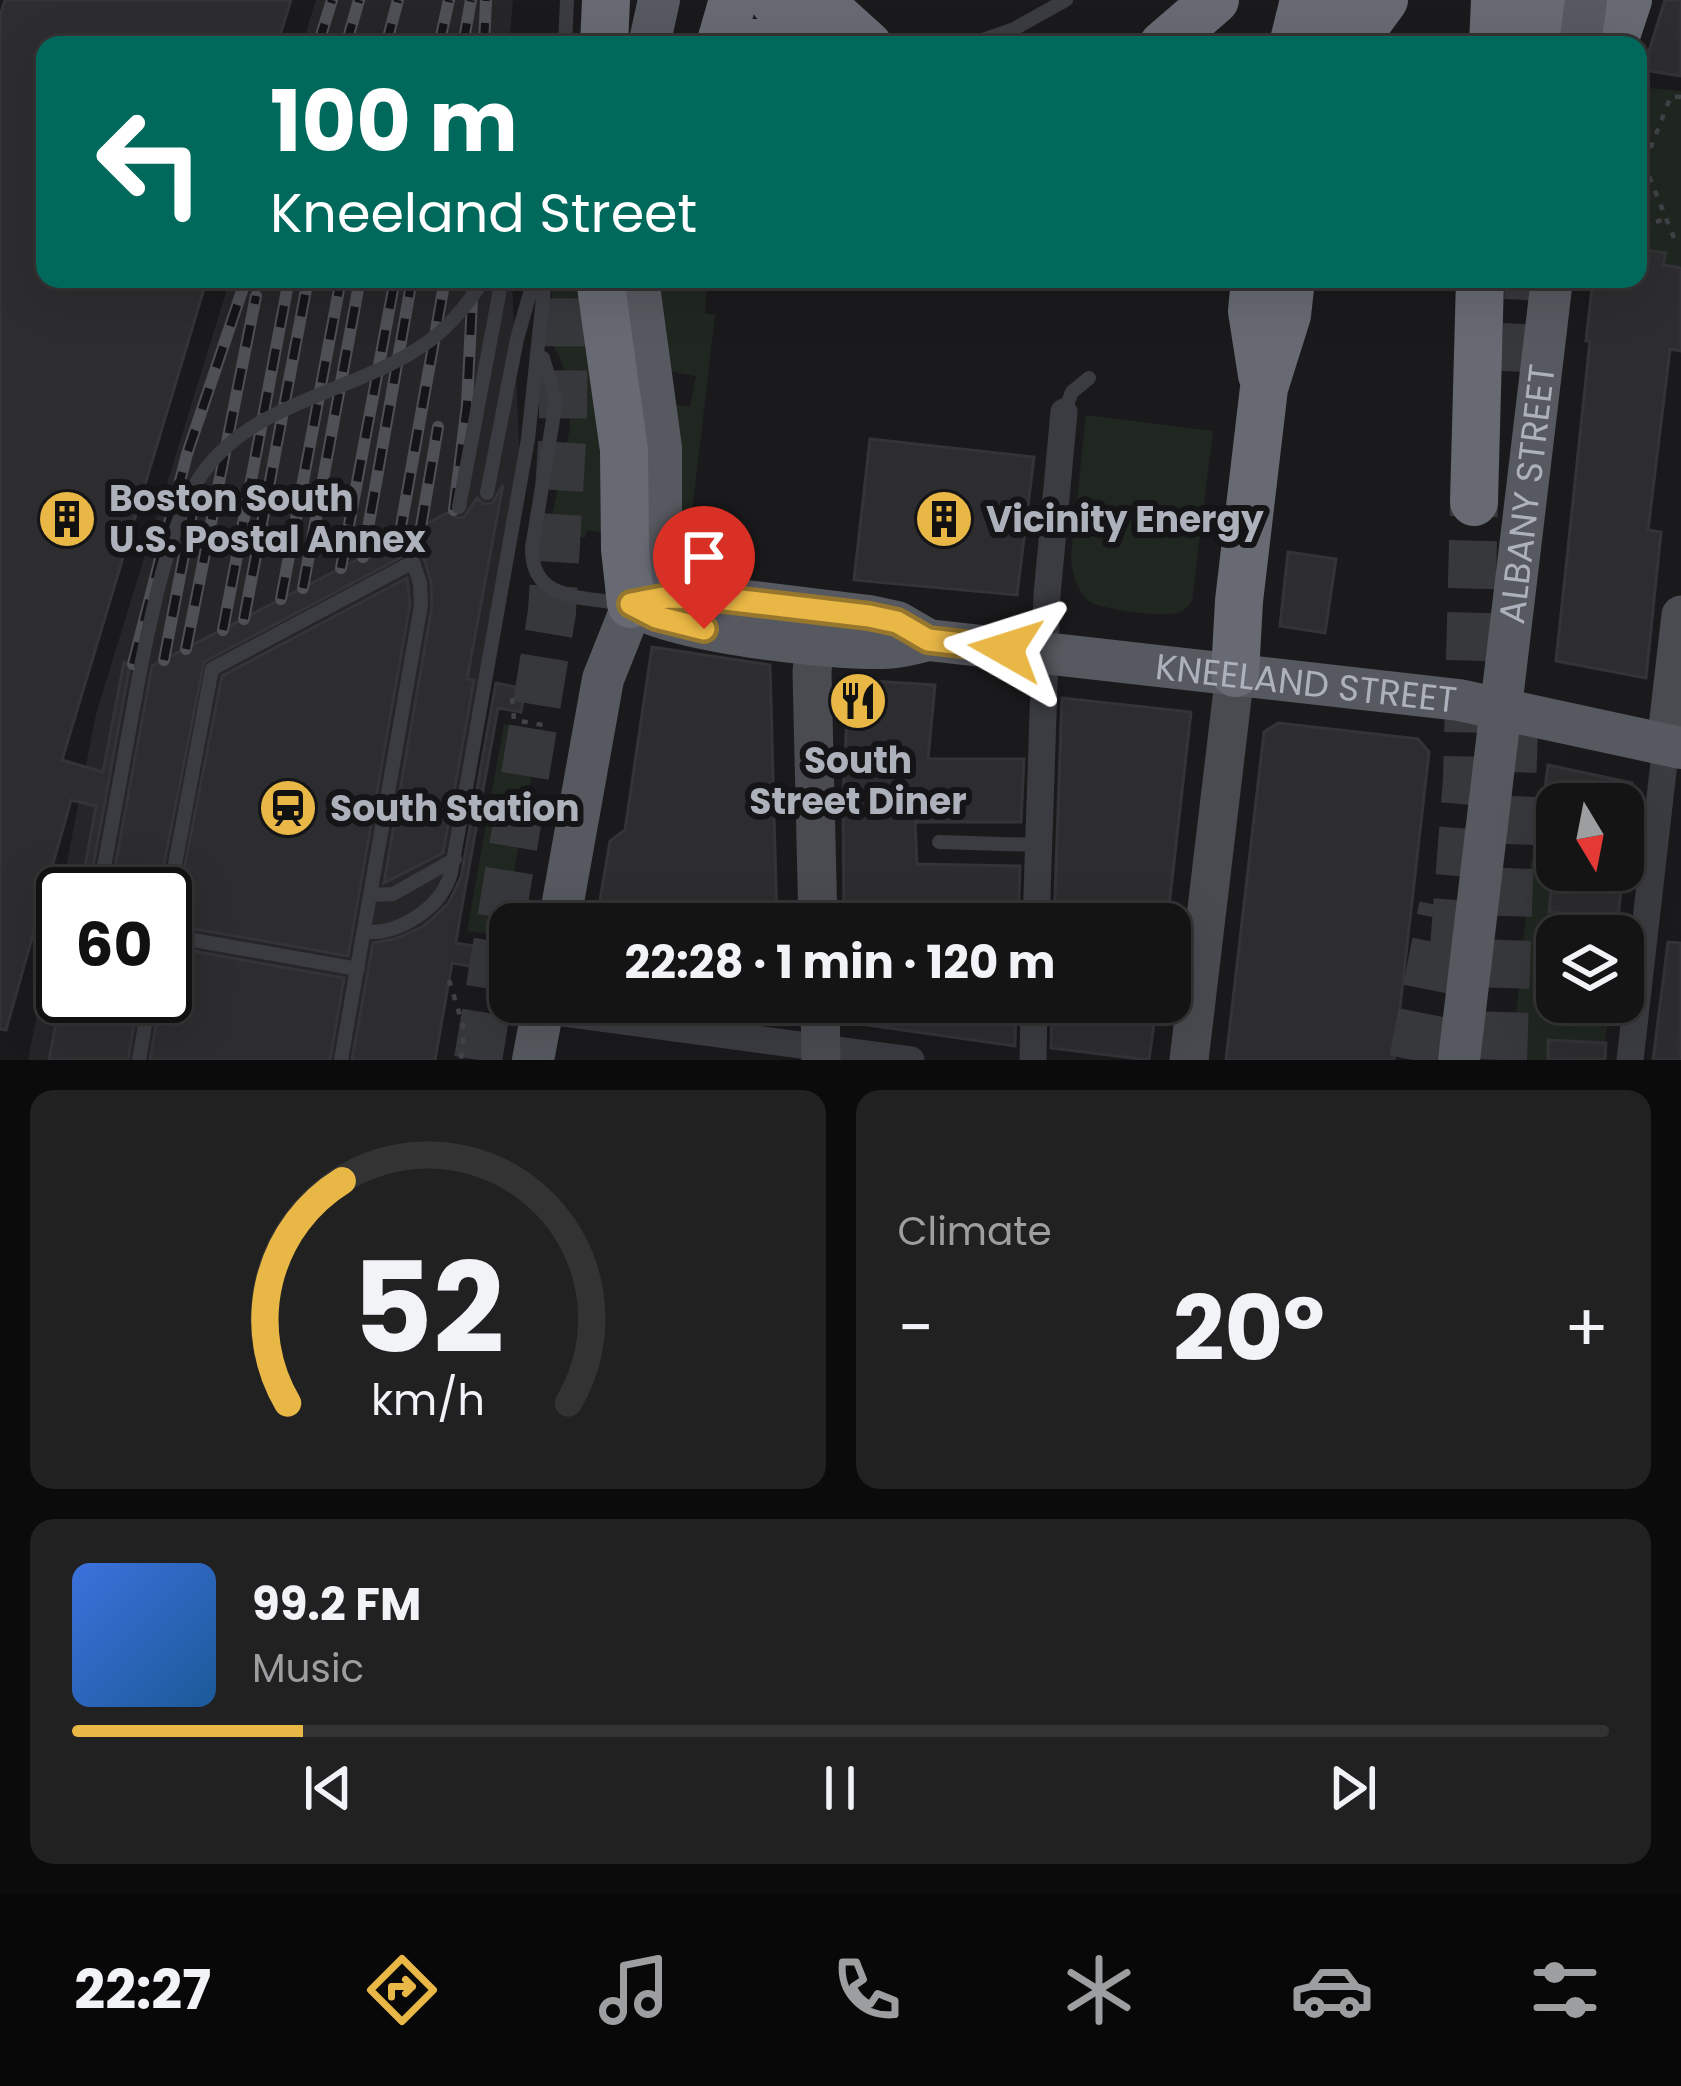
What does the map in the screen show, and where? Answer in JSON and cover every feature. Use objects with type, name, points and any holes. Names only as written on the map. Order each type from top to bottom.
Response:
[{"type":"highway","points":[[569,36],[571,0]]},
{"type":"highway","points":[[604,36],[606,0]]},
{"type":"highway","points":[[733,0],[751,33]]},
{"type":"highway","points":[[818,0],[858,36]]},
{"type":"highway","points":[[1173,36],[1215,0]]},
{"type":"highway","points":[[1295,36],[1304,0]]},
{"type":"highway","points":[[1332,36],[1342,0]]},
{"type":"highway","points":[[1336,36],[1364,0]]},
{"type":"highway","points":[[1358,36],[1384,0]]},
{"type":"highway","points":[[1494,36],[1496,0]]},
{"type":"highway","points":[[1541,36],[1543,0]]},
{"type":"highway","points":[[1582,36],[1589,0]]},
{"type":"highway","points":[[1615,36],[1628,0]]},
{"type":"highway","points":[[601,288],[624,450],[631,604]]},
{"type":"highway","points":[[1254,288],[1252,310],[1264,388]]},
{"type":"highway","points":[[1235,673],[1264,388],[1287,315],[1290,288]]},
{"type":"highway","points":[[1474,502],[1480,288]]},
{"type":"main road","points":[[651,36],[658,0]]},
{"type":"main road","points":[[563,903],[600,692],[657,543],[663,490],[659,431],[639,288]]},
{"type":"main road","name":"ALBANY STREET","points":[[1460,1060],[1551,288]]},
{"type":"main road","name":"KNEELAND STREET","points":[[631,604],[651,598],[705,596],[869,616],[897,622],[928,640]]},
{"type":"main road","name":"KNEELAND STREET","points":[[631,604],[688,626],[815,642],[883,648],[928,640],[1501,708],[1674,746]]},
{"type":"main road","points":[[1674,746],[1681,615]]},
{"type":"main road","points":[[815,642],[818,903]]},
{"type":"main road","points":[[1189,1060],[1235,673]]},
{"type":"main road","points":[[533,1060],[540,1023]]},
{"type":"main road","points":[[820,1023],[821,1054]]},
{"type":"street","points":[[1037,903],[1048,577],[1064,412]]},
{"type":"street","points":[[1630,1060],[1674,746]]},
{"type":"street","points":[[641,1023],[821,1054],[911,1060]]},
{"type":"street","points":[[1033,1060],[1034,1023]]},
{"type":"lane","points":[[989,36],[1066,0]]},
{"type":"lane","points":[[104,867],[141,666],[194,486],[213,460],[256,425],[417,350],[453,320],[477,288]]},
{"type":"lane","points":[[459,507],[500,288]]},
{"type":"lane","points":[[487,493],[531,288]]},
{"type":"lane","points":[[364,932],[392,929],[430,907],[446,889],[532,416],[544,288]]},
{"type":"lane","points":[[543,358],[556,401],[532,548],[536,574],[551,591],[631,604]]},
{"type":"lane","points":[[1064,412],[1072,392],[1089,378]]},
{"type":"lane","points":[[174,867],[212,669],[412,562],[421,605],[341,1060]]},
{"type":"lane","points":[[940,842],[1038,845]]},
{"type":"lane","points":[[370,895],[393,894],[454,859]]},
{"type":"lane","points":[[192,939],[358,969]]},
{"type":"lane","points":[[139,1060],[146,1023]]},
{"type":"path","points":[[1647,157],[1671,96],[1681,97]]},
{"type":"path","points":[[1647,167],[1674,238]]},
{"type":"path","points":[[1647,231],[1666,218]]},
{"type":"path","points":[[512,698],[514,720],[549,726]]},
{"type":"path","points":[[449,980],[464,1029],[461,1060]]},
{"type":"shaded area","points":[[316,0],[513,0],[510,36],[305,36]]},
{"type":"shaded area","points":[[1647,88],[1681,91],[1681,268],[1663,265],[1665,253],[1647,250]]},
{"type":"shaded area","points":[[227,288],[512,288],[521,488],[419,1060],[28,1060],[36,1019],[36,1023],[192,1023],[192,867],[66,867],[96,714]]},
{"type":"shaded area","points":[[552,288],[586,288],[601,398],[605,533],[587,530],[585,538],[549,531],[570,427],[570,396],[561,360],[548,335]]},
{"type":"shaded area","points":[[654,288],[707,288],[705,313],[715,315],[689,539],[752,546],[751,564],[686,556],[685,547],[672,545],[670,404],[690,407],[696,376],[667,371]]},
{"type":"shaded area","points":[[1086,415],[1213,431],[1192,601],[1182,611],[1158,614],[1105,607],[1089,601],[1078,586],[1071,555]]},
{"type":"shaded area","points":[[504,724],[540,731],[506,903],[489,903],[489,934],[467,931]]},
{"type":"shaded area","points":[[1531,859],[1536,860],[1536,891],[1552,891],[1550,912],[1586,915],[1536,915],[1536,1023],[1608,1023],[1602,1060],[1512,1060]]},
{"type":"building","name":"Boston South U.S. Postal Annex","points":[[5,0],[291,0],[280,36],[36,36],[36,288],[204,288],[62,760],[103,772],[124,662],[130,664],[93,867],[85,867],[96,806],[71,800],[52,867],[36,867],[36,924],[6,1030],[0,1029],[0,16]]},
{"type":"building","points":[[1665,0],[1681,0],[1681,76],[1647,71]]},
{"type":"building","points":[[1647,250],[1666,253],[1663,265],[1681,268],[1681,351],[1670,349],[1648,530],[1661,532],[1646,678],[1556,661],[1590,341],[1586,341],[1592,288],[1647,288]]},
{"type":"building","name":"Vicinity Energy","points":[[870,439],[1034,457],[1017,595],[854,580]]},
{"type":"building","points":[[503,485],[467,679],[474,680],[443,853],[384,883],[432,606],[424,558],[413,551],[204,662],[163,867],[115,867],[152,666],[449,512],[464,517],[477,498],[492,503]]},
{"type":"building","points":[[1288,552],[1336,559],[1325,633],[1280,626]]},
{"type":"building","points":[[407,578],[410,604],[348,956],[192,928],[192,867],[184,867],[222,676]]},
{"type":"building","points":[[652,647],[770,665],[776,903],[600,903],[610,841],[625,830]]},
{"type":"building","points":[[849,675],[935,685],[928,759],[1024,759],[1021,822],[915,822],[917,864],[1020,866],[1019,903],[844,903]]},
{"type":"building","points":[[496,683],[525,689],[521,712],[498,708],[460,917],[456,943],[479,947],[475,967],[452,963],[435,1060],[352,1060],[373,943],[424,926],[448,904],[461,877]]},
{"type":"building","points":[[1062,698],[1191,712],[1169,903],[1055,903]]},
{"type":"building","points":[[1278,723],[1418,739],[1429,752],[1394,1060],[1226,1060],[1264,732]]},
{"type":"building","points":[[1548,765],[1632,783],[1546,783]]},
{"type":"building","points":[[1551,891],[1621,891],[1618,915],[1549,912]]},
{"type":"building","points":[[1668,942],[1681,943],[1681,1060],[1653,1060]]},
{"type":"building","points":[[192,951],[344,978],[330,1060],[150,1060],[156,1023],[192,1023]]},
{"type":"building","points":[[56,1023],[134,1023],[128,1060],[49,1060]]},
{"type":"building","points":[[853,1023],[1016,1023],[1015,1046]]},
{"type":"building","points":[[1052,1023],[1154,1023],[1149,1060],[1051,1048]]},
{"type":"building","points":[[1548,1040],[1606,1043],[1605,1060],[1548,1060]]},
{"type":"tunnel","points":[[478,1060],[552,612],[563,425],[564,288]]},
{"type":"tunnel","points":[[1525,372],[1529,288]]},
{"type":"tunnel","points":[[1454,948],[1467,779],[1474,502]]},
{"type":"tunnel","points":[[1503,1060],[1514,729]]},
{"type":"tunnel","points":[[1413,1060],[1443,906]]},
{"type":"railway","points":[[321,36],[332,0]]},
{"type":"railway","points":[[349,36],[359,0]]},
{"type":"railway","points":[[388,36],[398,0]]},
{"type":"railway","points":[[441,36],[449,0]]},
{"type":"railway","points":[[465,36],[471,0]]},
{"type":"railway","points":[[484,36],[486,0]]},
{"type":"railway","points":[[133,664],[187,454],[243,288]]},
{"type":"railway","points":[[223,630],[287,288]]},
{"type":"railway","points":[[244,619],[306,288]]},
{"type":"railway","points":[[281,599],[339,288]]},
{"type":"railway","points":[[303,588],[358,288]]},
{"type":"railway","points":[[341,568],[393,288]]},
{"type":"railway","points":[[363,557],[410,288]]},
{"type":"railway","points":[[399,538],[443,288]]},
{"type":"railway","points":[[454,510],[467,405],[473,288]]},
{"type":"railway","points":[[186,649],[256,296]]},
{"type":"railway","points":[[421,527],[438,427]]},
{"type":"railway","points":[[164,660],[193,508]]},
{"type":"place","name":"Boston South U.S. Postal Annex","points":[[67,519]]},
{"type":"place","name":"Vicinity Energy","points":[[944,519]]},
{"type":"place","name":"South Street Diner","points":[[858,701]]},
{"type":"place","name":"South Station","points":[[288,808]]},
{"type":"route","points":[[704,629],[656,617],[631,604],[695,596],[869,616],[897,622],[928,640],[1006,649]]}]
